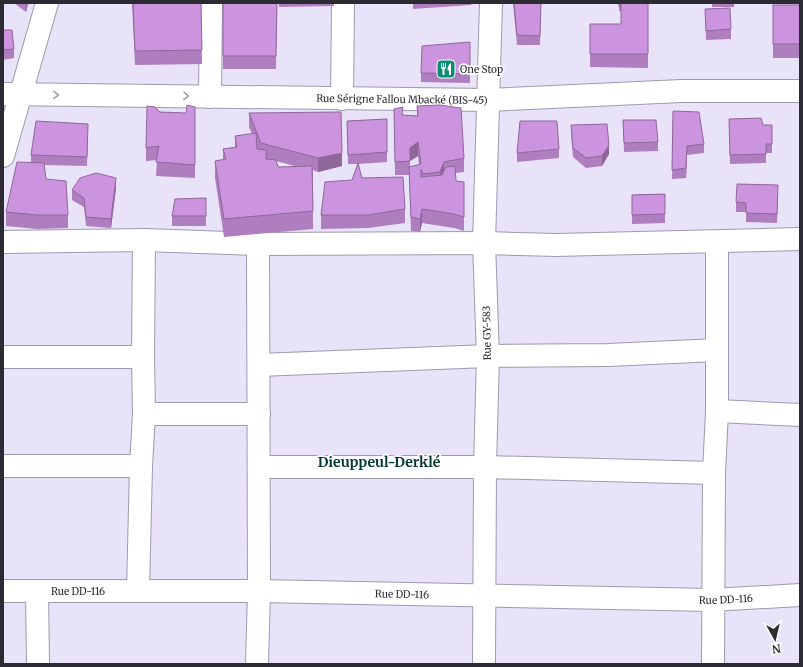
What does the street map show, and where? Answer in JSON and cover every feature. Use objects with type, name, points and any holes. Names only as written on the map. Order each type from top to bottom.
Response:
[{"type":"street","points":[[3,156],[12,94],[47,3]]},
{"type":"street","points":[[210,97],[211,3]]},
{"type":"street","points":[[342,99],[343,3]]},
{"type":"street","name":"Rue GY-583","points":[[484,664],[485,467],[488,356],[484,243],[491,3]]},
{"type":"street","name":"Rue Sérigne Fallou Mbacké (BIS-45)","points":[[12,94],[488,100],[681,91],[800,91]]},
{"type":"street","points":[[3,242],[144,240],[258,244],[484,243],[556,245],[800,239]]},
{"type":"street","points":[[138,591],[141,466],[144,414],[144,240]]},
{"type":"street","points":[[713,664],[712,600],[714,472],[717,411],[717,242]]},
{"type":"street","points":[[256,664],[259,591],[258,244]]},
{"type":"street","points":[[259,365],[488,356],[608,355],[717,350]]},
{"type":"street","points":[[3,357],[143,357]]},
{"type":"street","points":[[717,411],[800,415]]},
{"type":"street","points":[[144,414],[259,414]]},
{"type":"street","points":[[3,466],[141,466]]},
{"type":"street","points":[[259,467],[485,467],[714,472]]},
{"type":"street","name":"Rue DD-116","points":[[3,591],[259,591],[712,600],[800,595]]},
{"type":"street","points":[[37,591],[38,664]]},
{"type":"building","points":[[133,3],[201,3],[202,50],[135,51]]},
{"type":"building","points":[[223,3],[277,3],[276,56],[223,56]]},
{"type":"building","points":[[514,3],[541,3],[540,36],[517,35]]},
{"type":"building","points":[[621,3],[648,3],[648,54],[590,54],[590,24],[621,24]]},
{"type":"building","points":[[773,5],[800,5],[800,44],[773,44]]},
{"type":"building","points":[[730,8],[731,29],[706,31],[705,9]]},
{"type":"building","points":[[3,30],[12,30],[14,49],[3,50]]},
{"type":"building","name":"One Stop","points":[[470,42],[470,74],[421,73],[422,46]]},
{"type":"building","points":[[187,105],[195,107],[195,165],[156,162],[159,146],[146,148],[147,106],[155,107],[160,112],[186,113]]},
{"type":"building","points":[[440,105],[461,108],[464,158],[444,162],[440,172],[423,174],[421,169],[421,177],[442,175],[446,167],[455,166],[456,181],[464,182],[464,217],[422,209],[420,219],[411,217],[409,167],[421,164],[418,142],[410,148],[410,161],[395,162],[394,109],[403,107],[402,115],[418,116],[417,106]]},
{"type":"building","points":[[673,111],[699,112],[704,144],[687,146],[686,168],[672,170]]},
{"type":"building","points":[[341,112],[342,153],[318,158],[261,143],[249,113]]},
{"type":"building","points":[[761,118],[763,125],[772,125],[772,144],[766,144],[766,154],[730,155],[729,119]]},
{"type":"building","points":[[387,119],[387,152],[348,155],[347,121]]},
{"type":"building","points":[[623,120],[656,120],[658,142],[624,143]]},
{"type":"building","points":[[36,121],[88,124],[87,157],[31,155]]},
{"type":"building","points":[[520,121],[557,121],[559,149],[517,153]]},
{"type":"building","points":[[607,124],[609,145],[602,156],[586,158],[573,148],[571,125]]},
{"type":"building","points":[[256,133],[257,149],[266,150],[266,159],[276,160],[278,167],[312,166],[313,211],[224,219],[215,161],[226,159],[223,149],[237,147],[235,136]]},
{"type":"building","points":[[17,162],[44,163],[46,179],[66,181],[68,215],[37,215],[6,212]]},
{"type":"building","points":[[358,163],[362,178],[403,177],[405,209],[368,215],[321,215],[325,182],[352,180]]},
{"type":"building","points":[[96,173],[116,178],[111,219],[86,217],[84,198],[72,190],[80,178]]},
{"type":"building","points":[[737,184],[778,185],[777,214],[746,213],[746,203],[736,202]]},
{"type":"building","points":[[665,194],[665,214],[632,215],[632,195]]},
{"type":"building","points":[[206,198],[206,216],[172,216],[175,199]]},
{"type":"place","name":"One Stop","points":[[446,69]]},
{"type":"district","name":"Dieuppeul-Derklé","points":[[379,462]]}]
